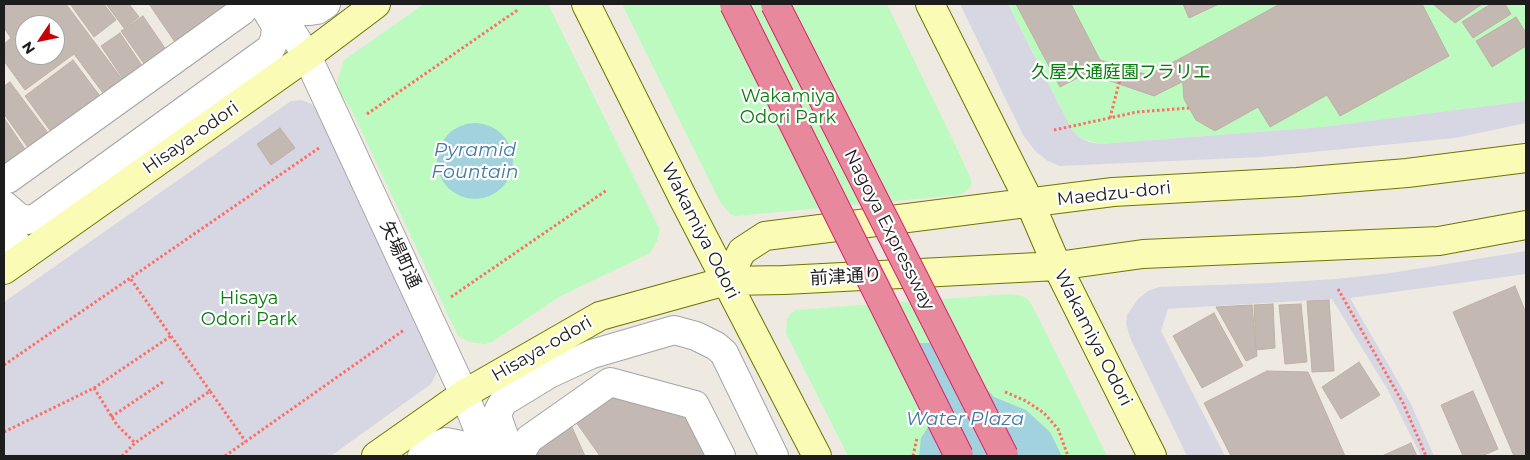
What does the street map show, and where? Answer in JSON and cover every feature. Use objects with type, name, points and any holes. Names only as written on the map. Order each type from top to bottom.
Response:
[{"type":"highway","points":[[734,4],[959,456]]},
{"type":"highway","name":"Nagoya Expressway","points":[[775,4],[1004,456]]},
{"type":"street","points":[[4,178],[8,179],[242,11],[243,4]]},
{"type":"street","points":[[4,205],[18,217],[28,220],[36,218],[271,48],[275,38],[276,26],[262,4]]},
{"type":"street","name":"矢場町通","points":[[274,4],[307,56],[464,394],[490,456]]},
{"type":"street","points":[[293,4],[303,11],[317,10],[326,4]]},
{"type":"street","name":"Hisaya-odori","points":[[15,262],[307,56],[376,4]]},
{"type":"street","name":"Wakamiya Odori","points":[[586,4],[817,456]]},
{"type":"street","name":"Wakamiya Odori","points":[[930,4],[1030,203],[1057,266],[1152,456]]},
{"type":"street","name":"Maedzu-dori","points":[[726,281],[742,251],[765,236],[1134,189],[1306,181],[1407,173],[1526,158]]},
{"type":"street","points":[[1057,266],[1143,254],[1439,241],[1526,225]]},
{"type":"street","points":[[4,227],[15,262]]},
{"type":"street","name":"前津通り","points":[[726,281],[784,280],[1057,266]]},
{"type":"street","name":"Hisaya-odori","points":[[376,456],[464,394],[600,316],[726,281]]},
{"type":"street","points":[[511,456],[497,414],[503,402],[549,374],[592,354],[674,330],[716,346],[724,353],[774,456]]},
{"type":"street","points":[[519,456],[529,439],[610,382],[695,404],[721,456]]},
{"type":"street","points":[[422,456],[446,442],[461,444],[478,456]]},
{"type":"path","points":[[365,116],[519,9]]},
{"type":"path","points":[[1110,118],[1125,60]]},
{"type":"path","points":[[1054,130],[1137,112],[1189,108]]},
{"type":"path","points":[[4,365],[321,146]]},
{"type":"path","points":[[447,300],[607,190]]},
{"type":"path","points":[[130,278],[246,442]]},
{"type":"path","points":[[1338,289],[1403,403],[1426,456]]},
{"type":"path","points":[[225,456],[408,327]]},
{"type":"path","points":[[4,432],[94,388],[171,336]]},
{"type":"path","points":[[111,417],[163,382]]},
{"type":"path","points":[[94,388],[111,417],[135,443]]},
{"type":"path","points":[[999,389],[1026,401],[1044,413],[1058,430],[1068,456]]},
{"type":"path","points":[[122,456],[135,443],[210,391]]},
{"type":"green space","points":[[424,4],[548,4],[660,230],[657,241],[650,253],[559,297],[492,342],[484,344],[470,342],[458,336],[352,111],[340,92],[337,82],[344,60]]},
{"type":"green space","name":"Wakamiya Odori Park","points":[[622,4],[887,4],[961,157],[971,179],[971,186],[959,195],[731,215],[720,202]]},
{"type":"green space","name":"久屋大通庭園フラリエ","points":[[1008,4],[1526,4],[1526,101],[1322,127],[1100,144],[1080,138],[1072,130]]},
{"type":"green space","points":[[1009,294],[1028,299],[1107,456],[848,456],[786,333],[787,319],[790,314],[796,310]]},
{"type":"shaded area","points":[[960,4],[1008,4],[1072,130],[1080,138],[1089,142],[1100,144],[1322,127],[1526,101],[1526,123],[1455,138],[1262,157],[1060,166],[1048,161],[1036,152],[1023,135]]},
{"type":"shaded area","name":"Hisaya Odori Park","points":[[302,100],[318,110],[438,366],[431,384],[331,456],[4,456],[4,302],[291,101]]},
{"type":"shaded area","points":[[1526,251],[1526,274],[1350,298],[1411,404],[1434,456],[1421,456],[1389,392],[1332,299],[1168,309],[1161,331],[1225,456],[1187,456],[1131,340],[1126,324],[1127,315],[1138,299],[1148,291],[1159,287],[1336,279],[1391,273]]},
{"type":"water","name":"Pyramid Fountain","points":[[475,123],[489,126],[502,134],[510,147],[513,161],[510,175],[502,188],[489,196],[475,199],[461,196],[448,188],[440,175],[437,161],[440,147],[448,134],[461,126]]},
{"type":"water","name":"Water Plaza","points":[[892,343],[956,343],[969,371],[994,397],[1026,410],[1050,432],[1061,456],[919,456],[921,438],[928,427],[925,397]]},
{"type":"building","points":[[4,4],[66,4],[128,87],[109,101],[74,54],[65,61],[65,15],[15,15],[15,65],[59,65],[25,90],[4,61],[4,44],[11,38],[4,28]]},
{"type":"building","points":[[70,4],[104,4],[116,20],[94,37]]},
{"type":"building","points":[[106,4],[129,4],[139,17],[124,28]]},
{"type":"building","points":[[149,4],[237,4],[177,45]]},
{"type":"building","points":[[1016,4],[1071,4],[1100,60],[1087,73],[1060,87]]},
{"type":"building","points":[[1183,4],[1219,4],[1189,18]]},
{"type":"building","points":[[1280,4],[1422,4],[1449,56],[1340,116],[1327,95],[1270,127],[1258,107],[1215,131],[1196,120],[1184,99],[1181,58]]},
{"type":"building","points":[[1433,4],[1482,4],[1455,23]]},
{"type":"building","points":[[1491,4],[1505,4],[1511,14],[1473,38],[1462,22]]},
{"type":"building","points":[[143,16],[171,57],[150,72],[121,31]]},
{"type":"building","points":[[1516,17],[1526,33],[1526,46],[1492,67],[1476,41]]},
{"type":"building","points":[[120,33],[147,73],[128,86],[101,46]]},
{"type":"building","points":[[1181,58],[1182,82],[1154,96],[1087,73],[1100,60],[1148,75]]},
{"type":"building","points":[[73,60],[106,104],[57,140],[25,96]]},
{"type":"building","points":[[10,82],[54,141],[34,156],[4,114],[4,86]]},
{"type":"building","points":[[4,118],[31,158],[4,174]]},
{"type":"building","points":[[280,128],[295,148],[271,165],[257,144]]},
{"type":"building","points":[[1515,286],[1526,313],[1526,456],[1514,456],[1453,312]]},
{"type":"building","points":[[1329,300],[1334,371],[1312,372],[1307,301]]},
{"type":"building","points":[[1273,304],[1275,348],[1256,350],[1254,305]]},
{"type":"building","points":[[1301,304],[1307,362],[1285,364],[1279,305]]},
{"type":"building","points":[[1252,305],[1257,356],[1246,361],[1216,307]]},
{"type":"building","points":[[1214,313],[1243,366],[1202,388],[1173,336]]},
{"type":"building","points":[[1359,362],[1380,395],[1341,419],[1322,387]]},
{"type":"building","points":[[1267,371],[1308,372],[1345,456],[1231,456],[1204,403]]},
{"type":"building","points":[[606,391],[693,411],[718,456],[600,456],[571,415]]},
{"type":"building","points":[[1473,391],[1498,449],[1482,456],[1463,456],[1441,405]]},
{"type":"building","points":[[566,414],[585,456],[521,456]]},
{"type":"building","points":[[1411,443],[1417,456],[1382,456]]}]
